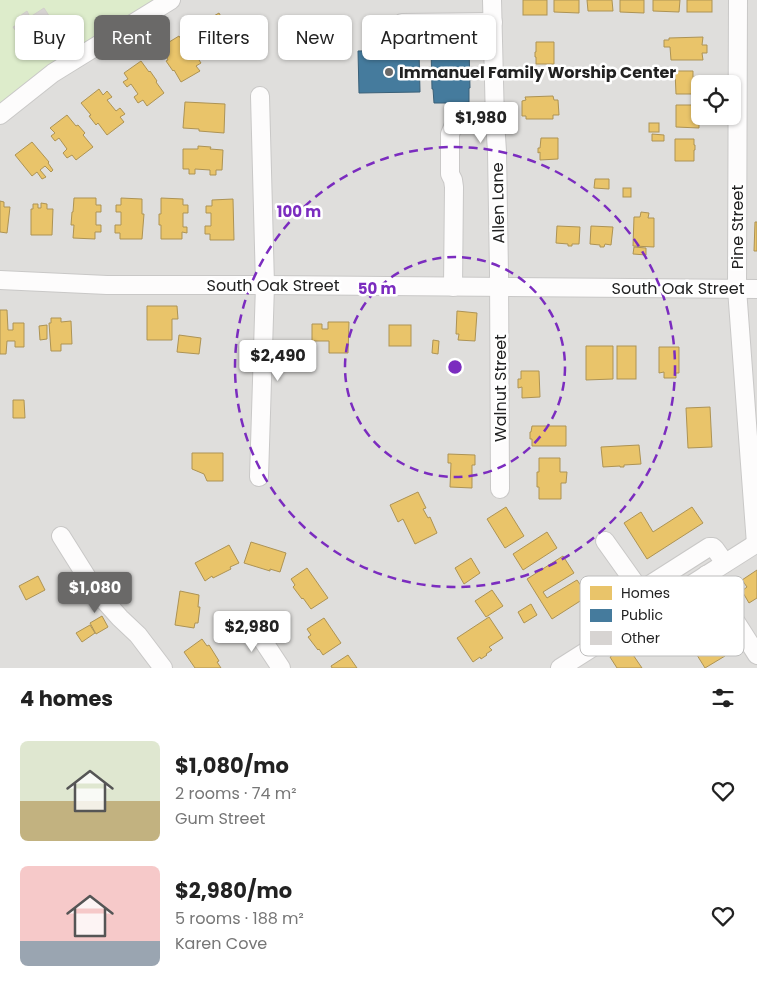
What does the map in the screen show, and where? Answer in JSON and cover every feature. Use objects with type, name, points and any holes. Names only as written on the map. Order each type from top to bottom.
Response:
[{"type":"street","points":[[0,115],[53,73],[171,0]]},
{"type":"street","name":"Allen Lane","points":[[492,0],[493,15]]},
{"type":"street","name":"Pine Street","points":[[738,0],[737,289],[757,544]]},
{"type":"street","name":"Allen Lane","points":[[494,60],[495,122],[498,151],[500,287]]},
{"type":"street","points":[[258,477],[265,285],[260,96]]},
{"type":"street","points":[[453,287],[454,180],[450,174],[450,134],[453,128],[459,124],[495,122]]},
{"type":"street","name":"South Oak Street","points":[[0,280],[107,285],[757,289]]},
{"type":"street","name":"Walnut Street","points":[[500,287],[500,489]]},
{"type":"street","points":[[61,536],[103,599],[138,635],[162,668]]},
{"type":"street","points":[[606,541],[630,576]]},
{"type":"street","points":[[706,576],[757,544]]},
{"type":"street","points":[[664,576],[709,547],[715,548],[725,563]]},
{"type":"street","points":[[250,621],[282,668]]},
{"type":"street","points":[[744,635],[757,655]]},
{"type":"street","points":[[560,668],[584,662]]},
{"type":"shaded area","points":[[171,0],[757,0],[757,668],[0,668],[0,115],[94,52],[94,60],[170,60],[170,15],[149,15]]},
{"type":"green space","points":[[0,0],[171,0],[149,15],[94,15],[94,52],[84,59],[84,15],[15,15],[15,60],[82,60],[0,115]]},
{"type":"building: Homes","points":[[523,0],[547,0],[547,15],[523,15]]},
{"type":"building: Homes","points":[[554,0],[579,0],[579,13],[554,12]]},
{"type":"building: Homes","points":[[587,0],[612,0],[613,11],[588,11]]},
{"type":"building: Homes","points":[[620,0],[644,0],[644,13],[620,12]]},
{"type":"building: Homes","points":[[653,0],[680,0],[679,12],[653,11]]},
{"type":"building: Homes","points":[[687,0],[712,0],[712,12],[687,12]]},
{"type":"building: Homes","points":[[179,36],[180,60],[199,60],[201,63],[196,66],[200,71],[181,82],[166,61],[170,60],[170,42]]},
{"type":"building: Homes","points":[[703,37],[702,45],[707,45],[707,53],[702,53],[703,60],[671,60],[670,47],[664,47],[664,40],[669,40],[669,38]]},
{"type":"building: Homes","points":[[536,42],[554,42],[554,64],[536,64]]},
{"type":"building: Homes","points":[[141,61],[164,93],[147,106],[143,100],[138,103],[134,97],[138,94],[131,84],[127,87],[123,82],[128,79],[124,73]]},
{"type":"building: Homes","points":[[675,71],[693,71],[693,75],[691,75],[691,94],[676,94]]},
{"type":"building: Homes","points":[[99,89],[103,95],[107,91],[112,97],[107,100],[116,111],[120,108],[125,114],[120,117],[124,122],[107,135],[98,123],[96,125],[89,116],[91,115],[81,103]]},
{"type":"building: Homes","points":[[553,96],[554,100],[558,100],[559,115],[553,115],[553,119],[526,119],[526,116],[522,116],[522,101],[526,100],[525,97]]},
{"type":"building: Homes","points":[[185,102],[225,104],[224,133],[183,128]]},
{"type":"building: Homes","points":[[676,105],[691,105],[691,125],[699,125],[699,128],[676,127]]},
{"type":"building: Homes","points":[[67,115],[85,133],[83,135],[93,147],[76,160],[72,155],[67,158],[63,153],[67,149],[59,138],[55,141],[51,136],[55,133],[50,128]]},
{"type":"building: Homes","points":[[649,123],[659,123],[659,132],[649,132]]},
{"type":"building: Homes","points":[[652,134],[664,135],[664,141],[652,141]]},
{"type":"building: Homes","points":[[541,138],[558,138],[558,159],[540,160],[538,148],[540,148]]},
{"type":"building: Homes","points":[[675,139],[694,139],[694,161],[675,161]]},
{"type":"building: Homes","points":[[32,142],[49,162],[53,170],[51,172],[45,166],[40,170],[46,177],[42,179],[37,172],[32,176],[15,155]]},
{"type":"building: Homes","points":[[198,146],[223,150],[222,170],[216,170],[216,175],[210,175],[210,170],[195,169],[195,174],[189,174],[189,169],[183,169],[183,149],[198,149]]},
{"type":"building: Homes","points":[[595,179],[609,179],[609,189],[594,188]]},
{"type":"building: Homes","points":[[623,188],[631,188],[631,197],[623,197]]},
{"type":"building: Homes","points":[[74,198],[96,198],[96,205],[101,205],[101,212],[96,212],[96,225],[101,225],[101,232],[95,232],[95,239],[73,238],[74,225],[71,225]]},
{"type":"building: Homes","points":[[121,198],[142,199],[142,214],[144,214],[142,239],[120,239],[120,233],[115,233],[115,225],[121,225],[121,212],[116,212],[116,205],[121,205]]},
{"type":"building: Homes","points":[[161,198],[183,199],[183,205],[188,205],[188,213],[183,213],[183,227],[187,227],[187,233],[182,232],[182,239],[161,239],[159,214],[161,214]]},
{"type":"building: Homes","points":[[233,199],[234,240],[210,240],[210,234],[205,234],[205,226],[211,226],[211,213],[206,213],[206,206],[212,206],[212,200]]},
{"type":"building: Homes","points":[[0,201],[4,202],[4,207],[10,207],[7,233],[0,232]]},
{"type":"building: Homes","points":[[41,203],[47,204],[47,209],[53,209],[52,235],[31,235],[31,209],[33,209],[33,204],[38,204],[38,208],[41,208]]},
{"type":"building: Homes","points":[[641,212],[649,213],[648,218],[654,218],[654,247],[633,246],[634,217],[640,217]]},
{"type":"building: Homes","points":[[755,222],[757,222],[757,251],[754,251]]},
{"type":"building: Homes","points":[[557,226],[580,227],[579,244],[568,246],[568,244],[556,243]]},
{"type":"building: Homes","points":[[591,226],[613,227],[611,245],[605,244],[604,247],[600,247],[600,245],[590,244]]},
{"type":"building: Homes","points":[[634,247],[646,248],[646,255],[633,254]]},
{"type":"building: Homes","points":[[147,306],[177,306],[178,319],[172,319],[172,340],[147,340]]},
{"type":"building: Homes","points":[[0,310],[7,310],[8,330],[13,330],[13,323],[24,323],[24,347],[15,347],[15,341],[7,341],[6,354],[0,354]]},
{"type":"building: Homes","points":[[457,311],[477,313],[475,341],[458,340],[459,334],[456,334]]},
{"type":"building: Homes","points":[[51,318],[61,318],[61,322],[71,321],[72,344],[61,344],[61,351],[51,351],[49,323],[51,323]]},
{"type":"building: Homes","points":[[328,322],[349,322],[348,353],[329,353],[329,341],[312,341],[312,324],[322,324],[322,329],[328,329]]},
{"type":"building: Homes","points":[[47,325],[47,339],[40,340],[39,326]]},
{"type":"building: Homes","points":[[389,325],[411,325],[411,346],[389,346]]},
{"type":"building: Homes","points":[[179,335],[201,338],[199,354],[177,352]]},
{"type":"building: Homes","points":[[433,340],[439,341],[438,354],[432,353]]},
{"type":"building: Homes","points":[[586,346],[613,346],[613,379],[586,380]]},
{"type":"building: Homes","points":[[617,346],[636,346],[636,379],[617,379]]},
{"type":"building: Homes","points":[[659,347],[679,347],[679,373],[676,373],[676,378],[664,378],[664,372],[659,373]]},
{"type":"building: Homes","points":[[521,371],[539,371],[540,397],[522,398],[522,387],[518,388],[518,379],[521,379]]},
{"type":"building: Homes","points":[[13,400],[24,400],[25,418],[13,418]]},
{"type":"building: Homes","points":[[710,407],[712,447],[688,448],[686,408]]},
{"type":"building: Homes","points":[[532,426],[566,426],[566,446],[532,446],[530,432]]},
{"type":"building: Homes","points":[[639,445],[641,464],[624,465],[624,467],[603,467],[601,447]]},
{"type":"building: Homes","points":[[192,453],[223,453],[223,481],[207,481],[204,474],[192,469]]},
{"type":"building: Homes","points":[[448,454],[475,455],[475,465],[472,465],[472,488],[450,487],[451,463],[448,463]]},
{"type":"building: Homes","points":[[539,458],[560,458],[560,472],[567,472],[566,483],[561,483],[561,499],[539,499],[537,472],[539,472]]},
{"type":"building: Homes","points":[[418,492],[426,508],[423,509],[428,518],[430,517],[437,533],[415,544],[403,519],[398,522],[390,505]]},
{"type":"building: Homes","points":[[506,507],[524,536],[505,548],[487,519]]},
{"type":"building: Homes","points":[[692,507],[703,523],[647,559],[624,523],[641,512],[653,532]]},
{"type":"building: Homes","points":[[547,532],[557,548],[523,570],[513,554]]},
{"type":"building: Homes","points":[[251,542],[286,553],[280,572],[244,563]]},
{"type":"building: Homes","points":[[229,545],[239,563],[230,567],[231,569],[213,578],[212,576],[205,581],[195,563]]},
{"type":"building: Homes","points":[[563,556],[574,573],[543,592],[547,598],[577,580],[580,584],[580,601],[552,619],[527,579]]},
{"type":"building: Homes","points":[[471,558],[480,573],[464,584],[455,568]]},
{"type":"building: Homes","points":[[307,568],[328,598],[311,609],[293,587],[295,585],[291,579]]},
{"type":"building: Homes","points":[[757,570],[757,598],[749,603],[744,594],[744,589],[747,587],[744,579]]},
{"type":"building: Homes","points":[[38,576],[45,590],[26,600],[19,586]]},
{"type":"building: Homes","points":[[492,590],[503,606],[486,617],[475,601]]},
{"type":"building: Homes","points":[[180,591],[199,595],[198,623],[195,623],[194,628],[175,625]]},
{"type":"building: Homes","points":[[531,604],[537,615],[524,623],[518,612]]},
{"type":"building: Homes","points":[[102,616],[108,627],[96,634],[90,623]]},
{"type":"building: Homes","points":[[489,617],[503,638],[489,647],[492,650],[487,655],[473,662],[457,638]]},
{"type":"building: Homes","points":[[324,618],[341,643],[323,655],[308,637],[311,635],[307,629]]},
{"type":"building: Homes","points":[[90,625],[95,633],[82,642],[76,633]]},
{"type":"building: Homes","points":[[202,639],[207,646],[209,645],[221,668],[195,668],[184,652]]},
{"type":"building: Homes","points":[[348,655],[357,668],[332,668],[331,666]]},
{"type":"building: Homes","points":[[634,656],[642,668],[617,668],[610,657]]},
{"type":"building: Homes","points":[[698,656],[725,656],[705,668]]},
{"type":"building: Public","name":"Immanuel Family Worship Center","points":[[358,51],[362,51],[362,60],[419,60],[420,92],[359,93]]},
{"type":"building: Public","name":"Immanuel Family Worship Center","points":[[431,60],[469,60],[469,102],[457,103],[457,116],[446,116],[446,103],[434,103]]},
{"type":"building: Other","points":[[44,8],[48,15],[33,15]]},
{"type":"place","name":"Immanuel Family Worship Center","points":[[389,72]]}]
